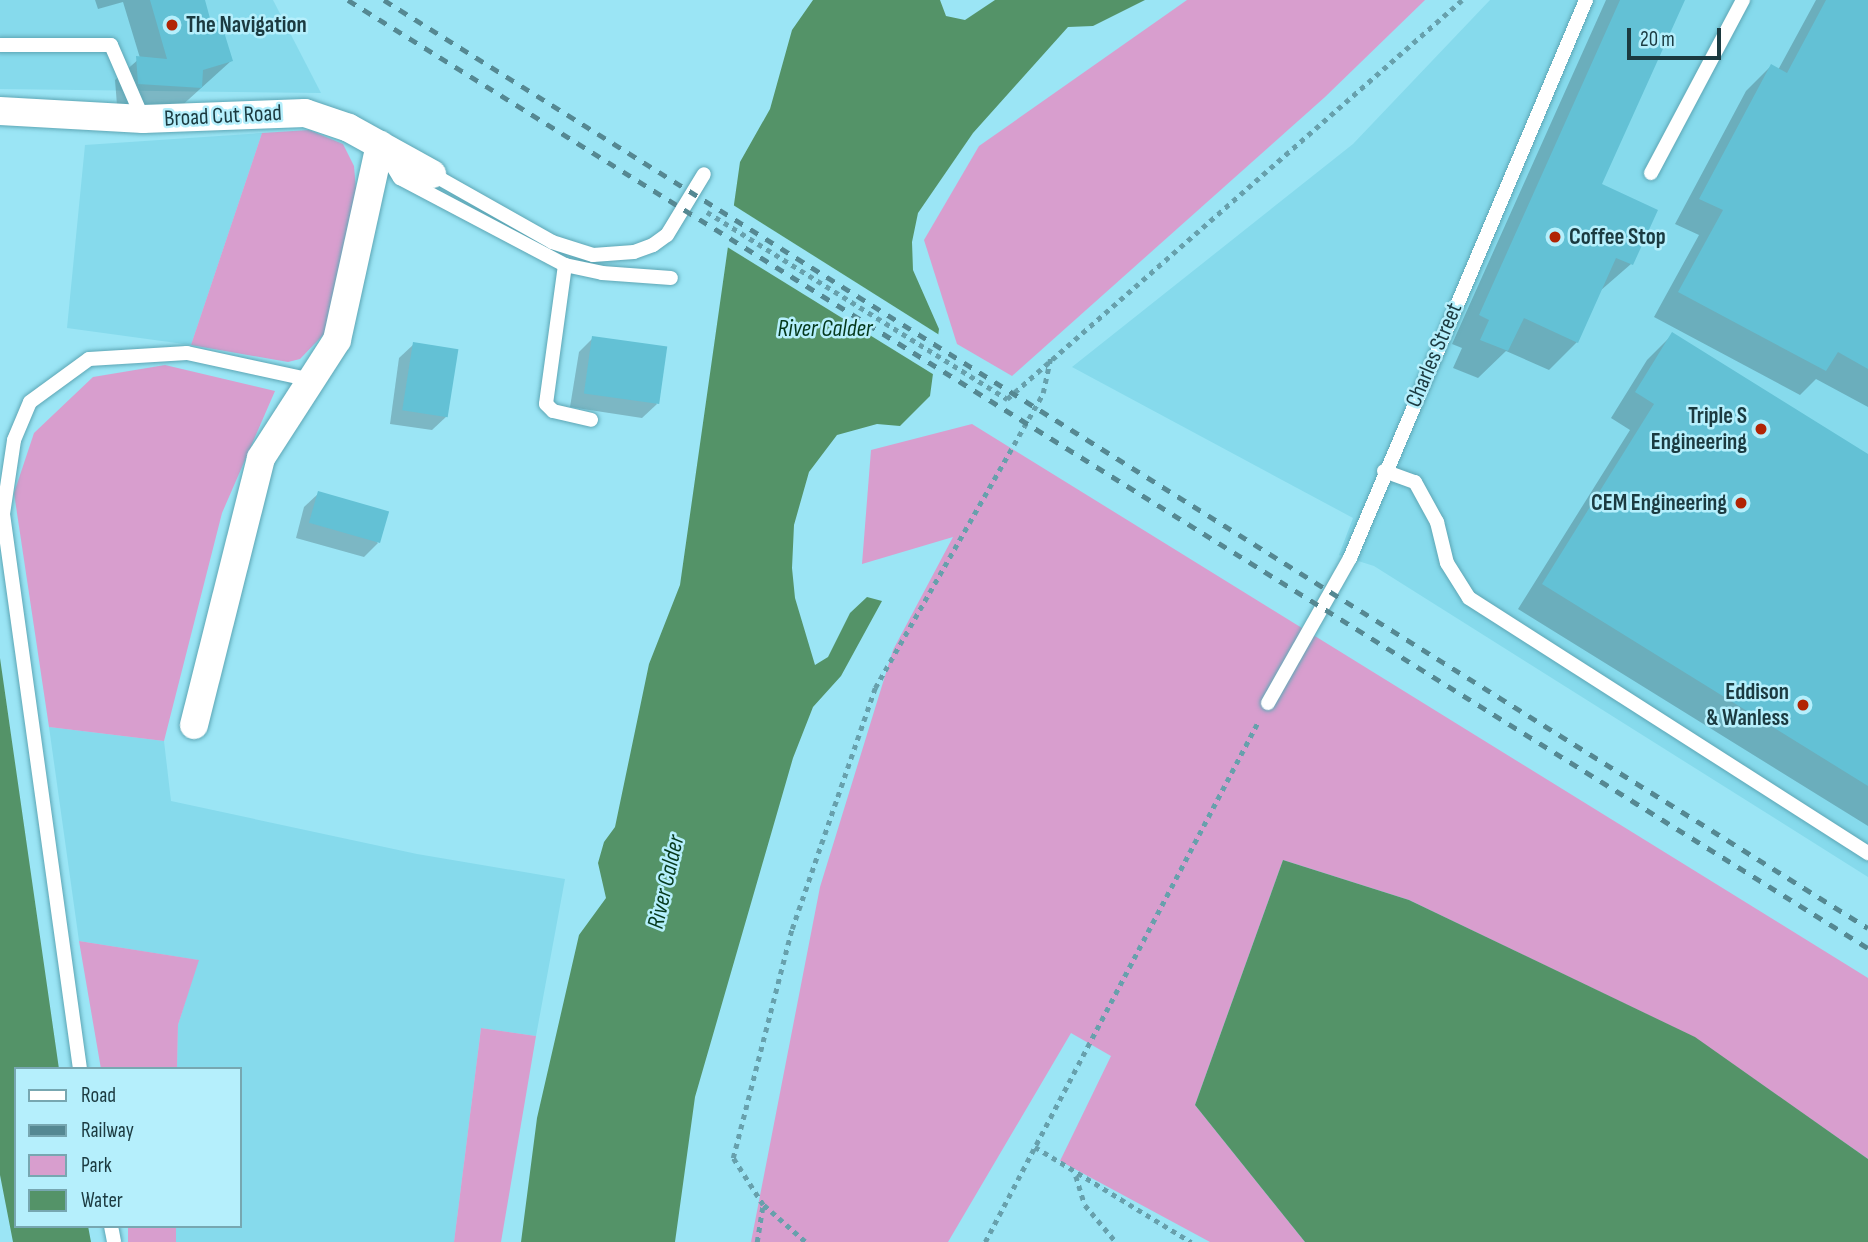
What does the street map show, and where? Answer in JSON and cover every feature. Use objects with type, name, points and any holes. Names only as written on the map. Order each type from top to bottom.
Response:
[{"type":"street","name":"Broad Cut Road","points":[[0,111],[143,120],[305,113],[328,118],[432,174]]},
{"type":"street","points":[[194,725],[261,458],[337,340],[380,145]]},
{"type":"lane","name":"Charles Street","points":[[1268,703],[1350,558],[1384,471],[1586,0]]},
{"type":"lane","points":[[1651,173],[1743,0]]},
{"type":"lane","points":[[0,45],[111,45],[143,120]]},
{"type":"lane","points":[[380,145],[400,178],[565,265],[602,273],[671,278]]},
{"type":"lane","points":[[432,174],[552,242],[593,255],[634,253],[653,246],[667,235],[704,174]]},
{"type":"lane","points":[[565,265],[545,395],[553,411],[591,420]]},
{"type":"lane","points":[[80,1067],[3,514],[14,440],[30,402],[89,359],[187,353],[312,380]]},
{"type":"lane","points":[[1384,471],[1415,482],[1437,522],[1447,563],[1469,598],[1868,853]]},
{"type":"path","points":[[701,208],[1007,399],[1051,356],[1462,0]]},
{"type":"path","points":[[806,1242],[763,1205],[733,1158],[792,929],[875,688],[1043,393],[1051,356]]},
{"type":"path","points":[[985,1242],[1268,703]]},
{"type":"path","points":[[1035,1147],[1076,1175],[1191,1242]]},
{"type":"path","points":[[1076,1175],[1085,1205],[1116,1242]]},
{"type":"path","points":[[757,1242],[763,1205]]},
{"type":"shaded area","points":[[0,0],[273,0],[321,93],[0,89]]},
{"type":"shaded area","points":[[1490,0],[1868,0],[1868,877],[1374,566],[1339,555],[1353,518],[1072,367],[1353,144]]},
{"type":"shaded area","points":[[262,133],[191,345],[67,328],[85,145]]},
{"type":"shaded area","points":[[49,727],[164,741],[171,801],[417,854],[565,879],[536,1036],[481,1028],[454,1242],[175,1242],[176,1228],[242,1228],[242,1067],[177,1067],[178,1025],[198,960],[79,941]]},
{"type":"green space","points":[[1187,0],[1425,0],[1325,97],[1012,376],[957,344],[924,240],[979,146]]},
{"type":"green space","points":[[309,130],[343,144],[354,166],[356,189],[325,333],[300,359],[288,362],[191,345],[262,133]]},
{"type":"green space","points":[[165,365],[275,391],[222,513],[164,741],[49,727],[14,493],[34,433],[93,377]]},
{"type":"green space","points":[[972,424],[1868,978],[1868,1159],[1694,1037],[1409,900],[1283,860],[1195,1105],[1305,1242],[1210,1242],[1060,1161],[1111,1056],[1071,1033],[948,1242],[751,1242],[820,887],[893,650],[953,537],[862,564],[871,450]]},
{"type":"green space","points":[[79,941],[199,960],[178,1025],[177,1067],[101,1067]]},
{"type":"green space","points":[[481,1028],[536,1036],[501,1242],[454,1242]]},
{"type":"green space","points":[[128,1228],[176,1228],[176,1242],[128,1242]]},
{"type":"water","name":"River Calder","points":[[813,0],[940,0],[946,16],[965,20],[995,0],[1145,0],[1093,26],[1068,27],[973,133],[918,213],[912,242],[913,270],[939,329],[930,396],[900,426],[877,424],[837,435],[809,472],[794,525],[792,568],[795,598],[815,665],[828,657],[850,613],[867,597],[882,601],[841,676],[813,707],[793,758],[695,1097],[675,1242],[521,1242],[537,1118],[579,935],[606,898],[598,863],[604,842],[615,827],[649,664],[680,585],[740,162],[770,109],[792,30]]},
{"type":"water","points":[[0,658],[59,1067],[14,1067],[14,1228],[88,1228],[91,1242],[13,1242],[0,1175]]},
{"type":"water","points":[[1283,860],[1409,900],[1695,1037],[1868,1159],[1868,1242],[1305,1242],[1195,1105]]},
{"type":"pier","points":[[730,203],[941,336],[936,376],[724,245]]},
{"type":"building","points":[[150,0],[205,0],[211,22],[220,19],[233,61],[203,70],[202,88],[138,84],[136,56],[167,59]]},
{"type":"building","points":[[1620,0],[1685,0],[1602,184],[1658,210],[1633,265],[1616,258],[1578,343],[1524,318],[1508,351],[1480,340],[1489,320],[1479,315]]},
{"type":"building","points":[[1826,0],[1868,0],[1868,369],[1838,352],[1826,371],[1678,292],[1723,210],[1699,199],[1771,64],[1787,73]]},
{"type":"building","points":[[1672,332],[1868,454],[1868,786],[1542,584],[1654,404],[1635,392]]},
{"type":"building","points":[[592,336],[667,347],[659,404],[584,393]]},
{"type":"building","points":[[413,342],[458,349],[448,417],[402,410]]},
{"type":"building","points":[[318,491],[389,511],[380,543],[309,523]]},
{"type":"railway","points":[[348,0],[1868,948]]},
{"type":"railway","points":[[384,0],[1868,928]]},
{"type":"place","name":"The Navigation","points":[[172,25]]},
{"type":"place","name":"Coffee Stop","points":[[1555,237]]},
{"type":"place","name":"Triple S Engineering","points":[[1761,429]]},
{"type":"place","name":"CEM Engineering","points":[[1741,503]]},
{"type":"place","name":"Eddison & Wanless","points":[[1803,705]]}]
